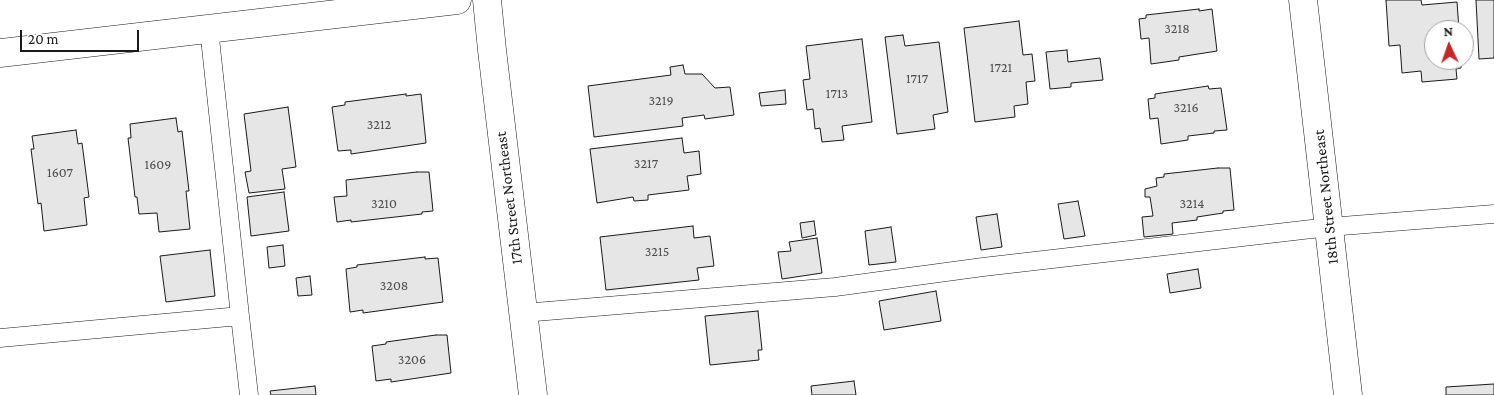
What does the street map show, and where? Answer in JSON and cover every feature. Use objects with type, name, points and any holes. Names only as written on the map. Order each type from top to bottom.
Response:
[{"type":"street","points":[[0,53],[458,0]]},
{"type":"street","name":"17th Street Northeast","points":[[487,0],[533,395]]},
{"type":"street","name":"18th Street Northeast","points":[[1303,0],[1348,395]]},
{"type":"lane","points":[[209,29],[249,395]]},
{"type":"lane","points":[[523,313],[835,287],[983,267],[1329,227],[1494,214]]},
{"type":"lane","points":[[0,338],[240,316]]},
{"type":"building","points":[[1386,0],[1421,0],[1422,5],[1457,2],[1458,20],[1424,20],[1424,70],[1456,70],[1457,79],[1422,82],[1421,71],[1402,73],[1400,45],[1389,46]]},
{"type":"building","points":[[1476,0],[1494,0],[1494,58],[1479,59]]},
{"type":"building","points":[[1199,9],[1199,11],[1212,9],[1217,51],[1151,64],[1149,38],[1141,39],[1139,19],[1146,18],[1146,15]]},
{"type":"building","points":[[1019,21],[1023,55],[1032,54],[1035,81],[1026,82],[1028,104],[1014,106],[1015,117],[975,122],[964,28]]},
{"type":"building","points":[[903,35],[905,46],[939,42],[948,112],[933,115],[935,129],[897,134],[885,37]]},
{"type":"building","points":[[862,39],[872,122],[842,126],[844,140],[822,142],[820,128],[815,129],[813,109],[807,110],[803,80],[810,79],[806,46]]},
{"type":"building","points":[[1067,50],[1068,62],[1100,58],[1103,80],[1071,83],[1071,87],[1050,89],[1046,52]]},
{"type":"building","points":[[683,65],[685,74],[702,74],[715,88],[730,87],[734,115],[705,119],[704,115],[682,118],[683,126],[594,137],[588,86],[671,75],[670,67]]},
{"type":"building","points":[[1208,86],[1209,89],[1221,88],[1227,130],[1188,136],[1188,140],[1161,144],[1158,118],[1150,119],[1148,99],[1155,98],[1155,94]]},
{"type":"building","points":[[785,90],[786,104],[761,106],[759,93]]},
{"type":"building","points":[[406,94],[406,96],[421,94],[426,143],[351,154],[351,150],[338,151],[332,107],[345,105],[345,102]]},
{"type":"building","points":[[288,107],[296,167],[282,169],[285,189],[249,193],[245,172],[251,171],[244,114]]},
{"type":"building","points":[[176,118],[178,132],[182,131],[189,191],[186,191],[190,229],[159,232],[157,213],[139,214],[137,197],[135,197],[128,138],[131,138],[130,124]]},
{"type":"building","points":[[76,130],[78,144],[82,143],[89,197],[84,198],[87,225],[44,231],[41,203],[38,204],[31,149],[34,149],[32,136]]},
{"type":"building","points":[[682,138],[684,153],[699,151],[701,174],[687,176],[689,190],[648,195],[648,200],[634,201],[633,197],[597,203],[590,149]]},
{"type":"building","points":[[1230,168],[1234,210],[1197,217],[1197,220],[1172,223],[1173,234],[1144,237],[1142,217],[1153,216],[1150,197],[1145,197],[1145,189],[1157,186],[1156,178],[1164,177],[1164,174]]},
{"type":"building","points":[[429,172],[433,211],[422,212],[422,214],[337,222],[334,197],[347,196],[346,180]]},
{"type":"building","points":[[284,192],[289,231],[251,236],[247,197]]},
{"type":"building","points":[[1078,201],[1085,236],[1064,239],[1058,204]]},
{"type":"building","points":[[997,214],[1002,247],[981,250],[976,217]]},
{"type":"building","points":[[814,221],[816,235],[802,238],[800,223]]},
{"type":"building","points":[[693,226],[694,238],[710,236],[714,266],[697,268],[699,280],[606,290],[600,237]]},
{"type":"building","points":[[891,227],[896,262],[869,265],[865,231]]},
{"type":"building","points":[[817,238],[822,273],[782,279],[778,252],[791,251],[789,242]]},
{"type":"building","points":[[283,245],[285,266],[269,268],[267,247]]},
{"type":"building","points":[[210,250],[215,296],[166,302],[160,256]]},
{"type":"building","points":[[425,257],[425,259],[438,258],[443,302],[363,313],[363,310],[350,312],[346,269],[357,267],[357,265]]},
{"type":"building","points":[[1198,269],[1201,288],[1170,293],[1167,274]]},
{"type":"building","points":[[310,276],[312,295],[298,296],[296,278]]},
{"type":"building","points":[[936,291],[941,321],[884,330],[879,301]]},
{"type":"building","points":[[758,311],[762,350],[758,350],[759,360],[710,365],[705,316]]},
{"type":"building","points":[[447,335],[451,373],[391,382],[391,379],[376,381],[372,346],[386,344],[386,342]]},
{"type":"building","points":[[854,381],[856,395],[812,395],[811,386]]},
{"type":"building","points":[[1494,384],[1494,395],[1446,395],[1446,387]]},
{"type":"building","points":[[315,386],[316,395],[271,395],[270,391]]}]
